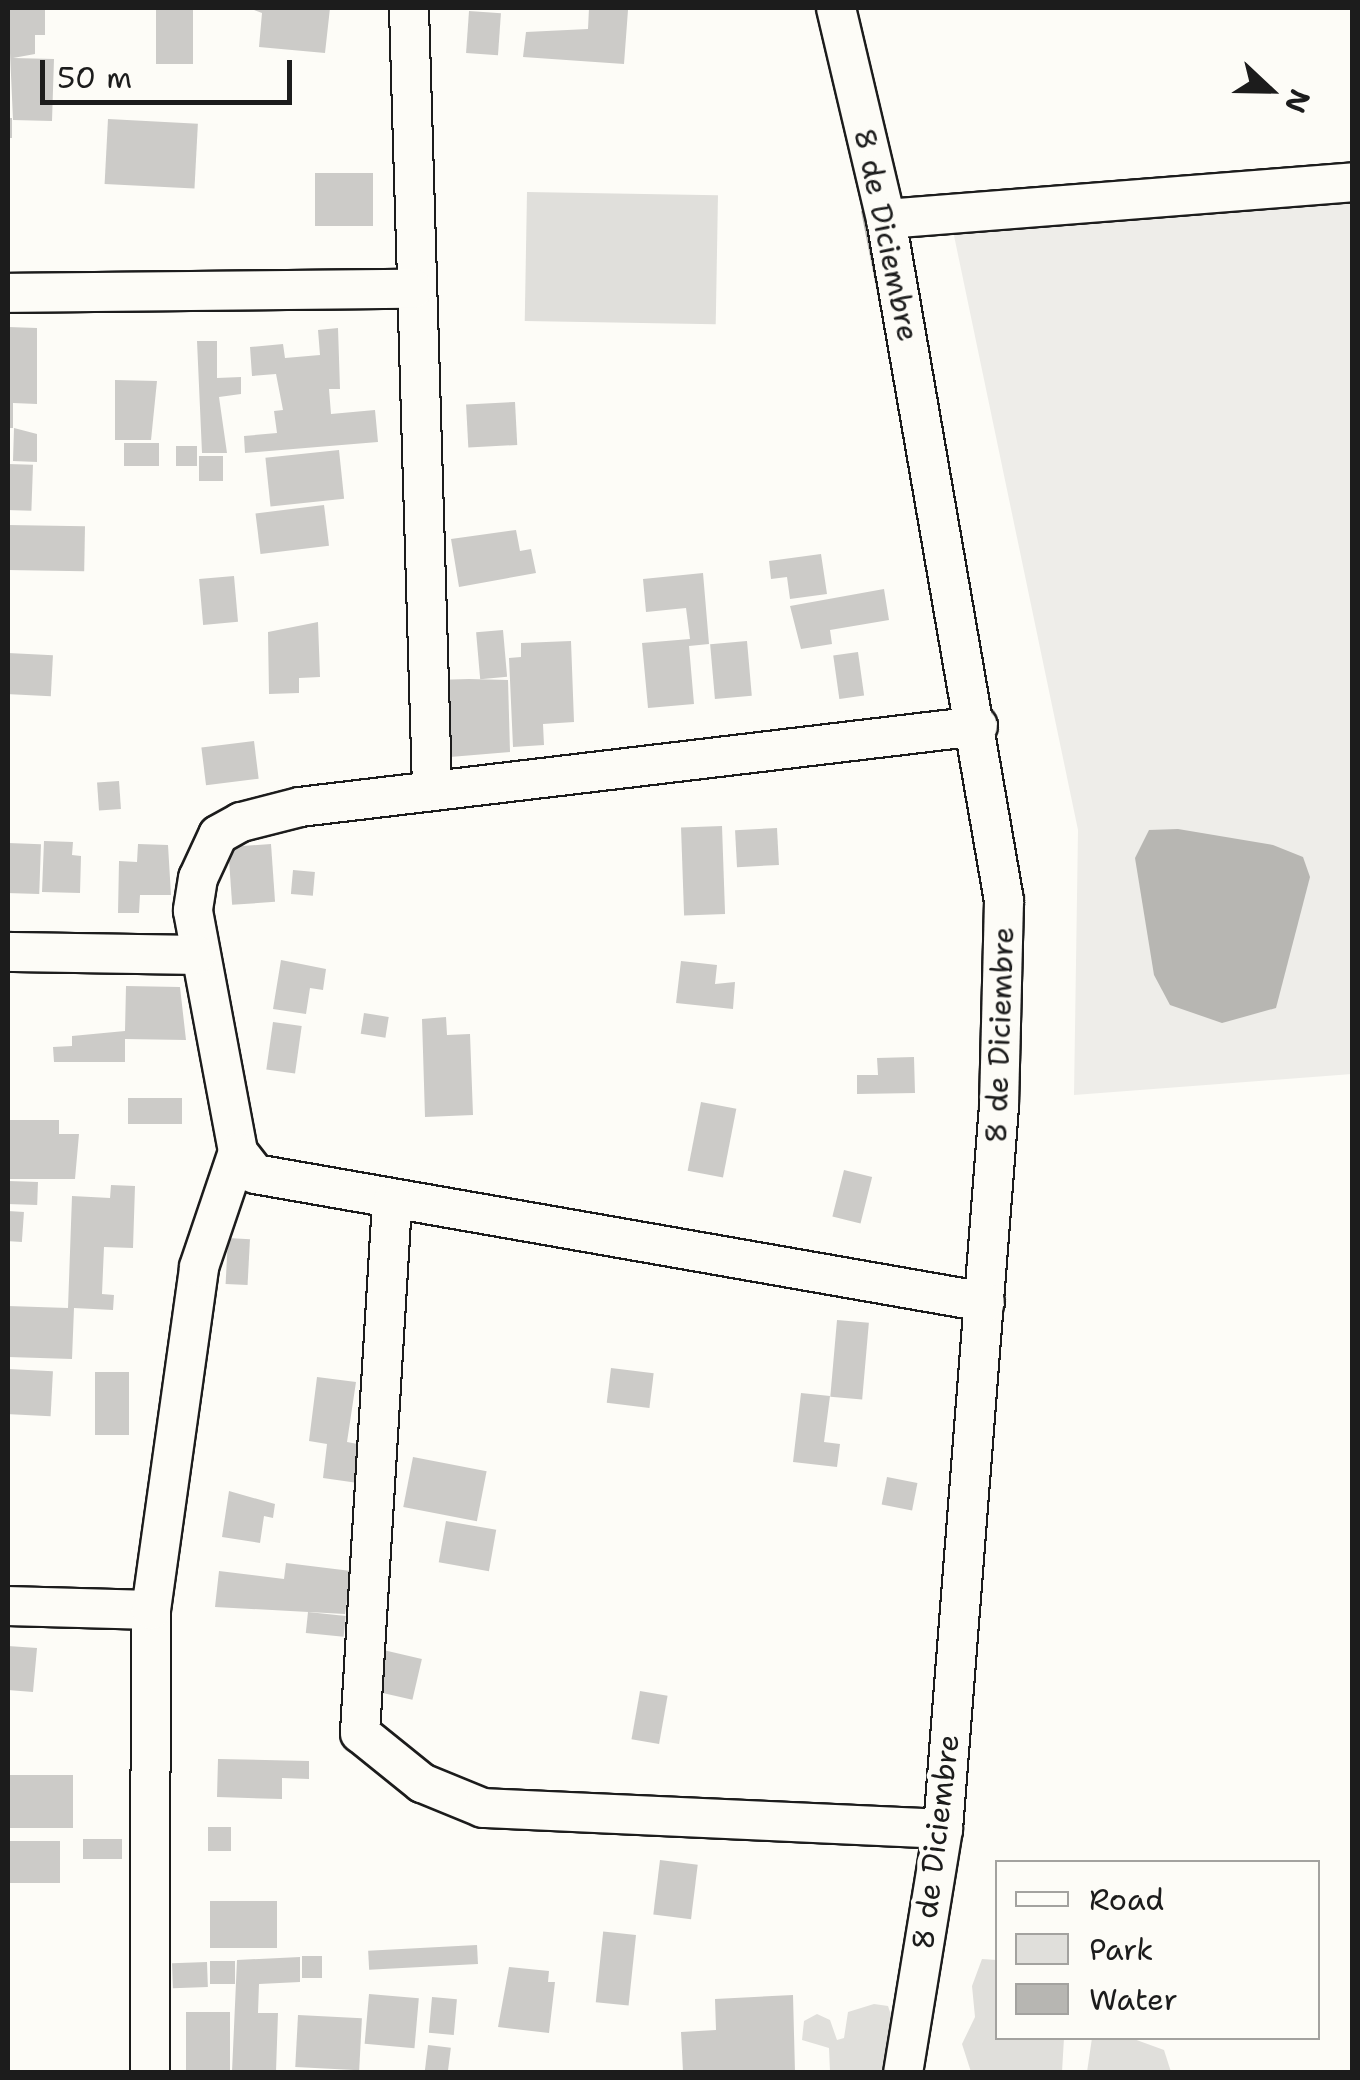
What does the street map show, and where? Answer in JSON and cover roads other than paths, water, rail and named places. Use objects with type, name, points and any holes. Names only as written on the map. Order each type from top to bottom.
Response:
[{"type":"street","points":[[409,8],[413,290],[432,790]]},
{"type":"street","name":"8 de Diciembre","points":[[836,8],[886,219],[978,726],[1004,900],[1000,1106],[943,1828],[903,2072]]},
{"type":"street","points":[[886,219],[1352,182]]},
{"type":"street","points":[[8,293],[413,290]]},
{"type":"street","points":[[978,726],[300,807],[241,822],[218,835],[198,878],[196,955],[238,1152],[255,1174],[392,1203],[985,1302]]},
{"type":"street","points":[[8,952],[196,955]]},
{"type":"street","points":[[150,2072],[151,1610],[199,1267],[238,1152]]},
{"type":"street","points":[[392,1203],[360,1732],[422,1783],[483,1808],[943,1828]]},
{"type":"street","points":[[8,1606],[151,1610]]},
{"type":"water","points":[[866,209],[955,689],[861,211]]},
{"type":"water","points":[[1178,829],[1273,845],[1303,857],[1310,877],[1276,1008],[1222,1023],[1170,1005],[1154,975],[1135,858],[1149,830]]}]
